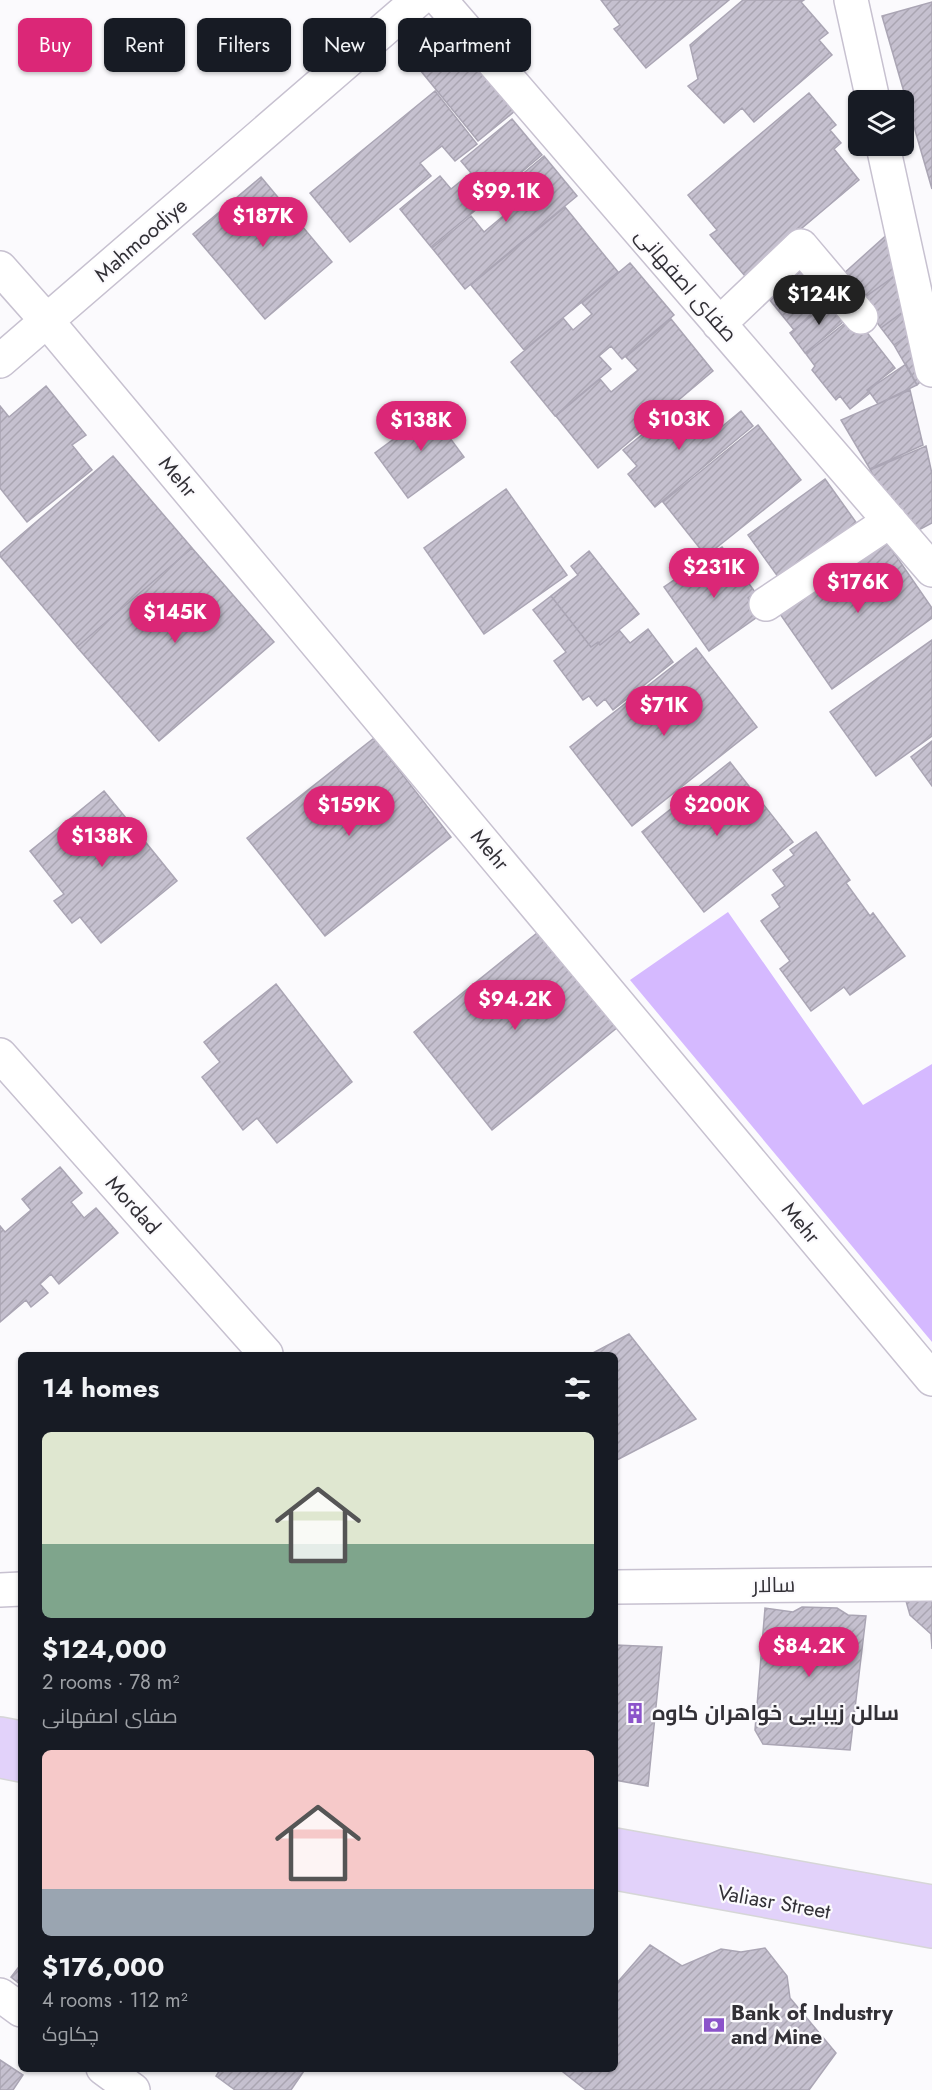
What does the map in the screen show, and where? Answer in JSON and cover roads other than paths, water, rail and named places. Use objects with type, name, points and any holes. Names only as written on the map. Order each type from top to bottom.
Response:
[{"type":"main road","points":[[0,1734],[18,1737]]},
{"type":"main road","points":[[0,1761],[18,1764]]},
{"type":"main road","name":"Valiasr Street","points":[[618,1846],[932,1902]]},
{"type":"main road","name":"Valiasr Street","points":[[618,1874],[932,1931]]},
{"type":"street","name":"Mahmoodiye","points":[[0,361],[418,0]]},
{"type":"street","name":"صفای اصفهانی","points":[[440,0],[890,521],[930,564]]},
{"type":"street","points":[[851,0],[871,90]]},
{"type":"street","points":[[885,156],[932,370]]},
{"type":"street","points":[[719,324],[801,246],[861,317]]},
{"type":"street","name":"Mehr","points":[[0,268],[47,321],[932,1379]]},
{"type":"street","points":[[766,604],[890,521]]},
{"type":"street","name":"Mordad","points":[[0,1055],[264,1352]]},
{"type":"street","name":"سالار","points":[[618,1587],[932,1584]]},
{"type":"street","points":[[0,1590],[18,1590]]},
{"type":"street","points":[[0,1995],[18,2008]]},
{"type":"street","points":[[108,2072],[133,2090]]},
{"type":"place","name":"سالن زیبایی خواهران کاوه","points":[[635,1713]]},
{"type":"place","name":"Bank of Industry and Mine","points":[[714,2025]]}]
